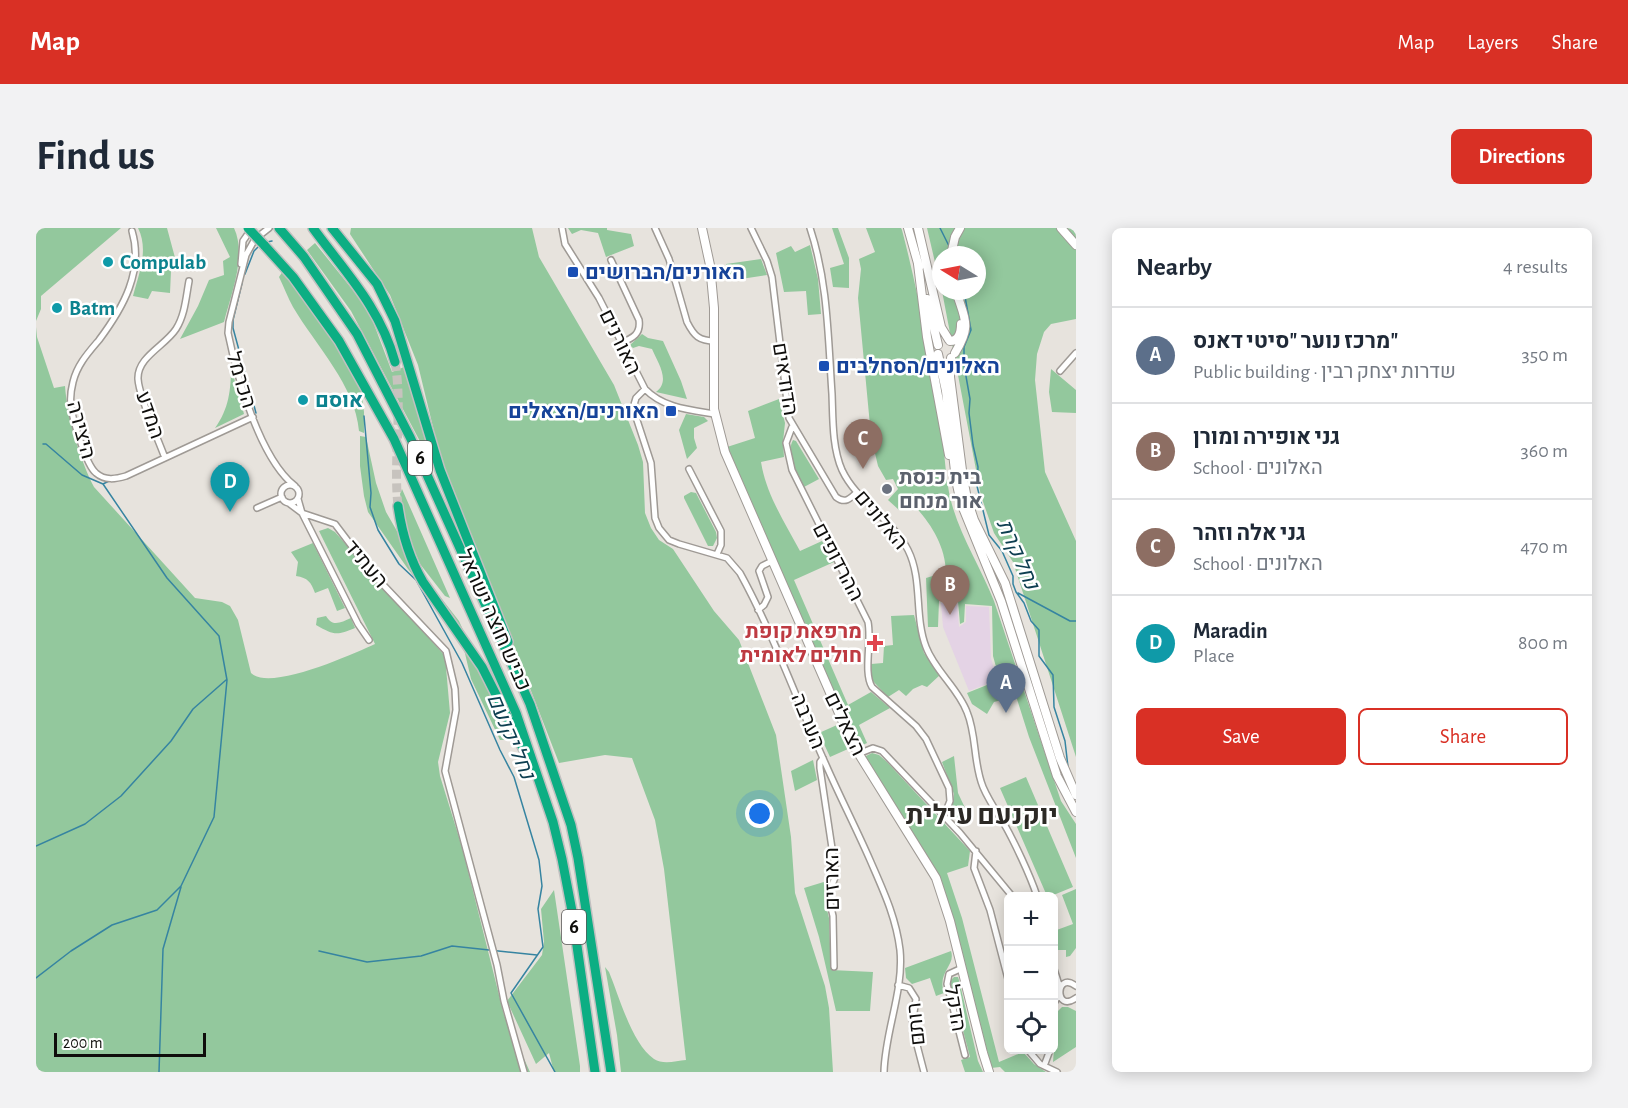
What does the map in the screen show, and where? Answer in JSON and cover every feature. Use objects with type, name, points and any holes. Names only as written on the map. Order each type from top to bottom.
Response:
[{"type":"highway","name":"כביש חוצה ישראל","points":[[250,228],[293,277],[339,341],[394,438],[524,734],[553,822],[572,911],[596,1072]]},
{"type":"highway","points":[[313,228],[376,313],[395,362]]},
{"type":"highway","points":[[332,228],[377,284],[395,321],[440,470],[493,601],[530,704]]},
{"type":"highway","name":"כביש חוצה ישראל","points":[[280,229],[304,257],[342,311],[369,357],[410,437],[530,704],[571,825],[611,1072]]},
{"type":"highway","points":[[398,506],[402,534],[415,568],[482,668],[541,783]]},
{"type":"main road","name":"הצאלים","points":[[702,228],[712,285],[715,414],[725,452],[837,711],[858,754],[936,878],[948,913],[989,1072]]},
{"type":"main road","points":[[908,228],[938,345],[958,490]]},
{"type":"main road","points":[[918,228],[941,327],[955,347],[950,377],[967,499],[974,520],[1005,583],[1060,758],[1076,795]]},
{"type":"main road","points":[[951,246],[954,228]]},
{"type":"main road","points":[[952,246],[960,228]]},
{"type":"main road","points":[[1061,228],[1076,245]]},
{"type":"main road","points":[[1067,228],[1076,238]]},
{"type":"main road","points":[[918,264],[927,337],[950,459],[964,513],[1001,601],[1057,776],[1076,812]]},
{"type":"main road","points":[[938,345],[942,341],[956,340],[961,329],[956,300]]},
{"type":"main road","points":[[938,354],[942,358],[953,355],[963,341],[966,330],[957,300]]},
{"type":"street","name":"הכרמל","points":[[240,278],[243,241],[250,228]]},
{"type":"street","name":"הכרמל","points":[[269,228],[250,246],[240,278],[228,333],[264,446],[283,475],[295,486]]},
{"type":"street","name":"האורנים","points":[[562,228],[565,244],[599,298],[645,389],[660,401],[679,408],[715,414]]},
{"type":"street","points":[[655,228],[669,259],[692,332],[701,340],[715,341]]},
{"type":"street","name":"הדודאים","points":[[751,228],[772,277],[785,397],[792,427],[836,497],[840,501],[849,500],[857,492]]},
{"type":"street","name":"האלונים","points":[[810,228],[820,258],[825,291],[835,443],[842,470],[866,504],[902,540],[910,555],[915,571],[920,628],[926,648],[959,695],[968,712],[975,737],[979,777],[1011,838],[1035,892]]},
{"type":"street","name":"היצירה","points":[[132,231],[137,251],[131,285],[113,322],[81,363],[70,394],[71,406],[90,467],[103,478],[126,476],[253,417]]},
{"type":"street","points":[[611,260],[639,320],[638,332],[634,337],[621,343]]},
{"type":"street","name":"המדע","points":[[165,458],[140,388],[139,372],[145,360],[165,343],[182,318],[189,280]]},
{"type":"street","points":[[1059,371],[1076,353]]},
{"type":"street","name":"הערבה","points":[[645,389],[636,398],[633,408],[651,463],[655,518],[658,528],[669,540],[717,554],[734,564],[793,684],[823,758],[889,902],[900,954],[898,985],[886,1044],[884,1072]]},
{"type":"street","name":"ההרדופים","points":[[792,427],[786,443],[792,470],[868,622],[870,634],[868,680],[872,687],[916,726],[926,739],[949,788],[950,801],[944,816]]},
{"type":"street","points":[[689,469],[721,531],[722,539],[717,554]]},
{"type":"street","points":[[283,475],[282,497],[285,502],[302,513]]},
{"type":"street","points":[[283,488],[289,485],[295,486],[299,491],[298,499],[302,513],[358,624],[369,640]]},
{"type":"street","points":[[256,508],[282,497]]},
{"type":"street","points":[[291,504],[298,499]]},
{"type":"street","name":"העתיד","points":[[302,513],[334,524],[372,573],[446,651],[455,689],[456,710],[445,771],[524,1072]]},
{"type":"street","points":[[758,610],[768,597],[759,571],[762,566],[772,561]]},
{"type":"street","points":[[858,754],[873,748],[882,751],[976,851],[1008,892]]},
{"type":"street","name":"הארזים","points":[[823,758],[820,768],[836,875],[828,895],[833,916],[834,967]]},
{"type":"street","points":[[976,851],[974,868],[990,910],[1004,964]]},
{"type":"street","name":"הדקל","points":[[962,968],[950,974],[947,984],[965,1055]]},
{"type":"street","points":[[1058,972],[1076,986]]},
{"type":"street","points":[[1055,1000],[1064,984],[1069,982]]},
{"type":"street","name":"רותם","points":[[898,985],[909,988],[916,999],[912,1026],[924,1072]]},
{"type":"street","points":[[1058,986],[1066,1001],[1076,1006]]},
{"type":"street","points":[[1058,1003],[1076,998]]},
{"type":"street","points":[[1031,1054],[1044,1066],[1057,1072]]},
{"type":"street","points":[[1044,1066],[1048,1054]]},
{"type":"shaded area","points":[[957,602],[959,627],[966,622],[966,606],[989,607],[991,658],[997,680],[969,691],[943,627],[941,603]]},
{"type":"green space","points":[[36,228],[121,228],[41,296],[41,309],[36,321]]},
{"type":"green space","points":[[138,228],[167,228],[177,265],[171,271],[170,293],[152,291],[148,299],[133,296],[143,253]]},
{"type":"green space","points":[[216,228],[234,228],[238,239],[236,275],[224,322],[180,339],[209,280],[224,275],[223,261],[230,257]]},
{"type":"green space","points":[[351,228],[532,228],[539,257],[614,385],[638,445],[643,462],[645,513],[651,528],[659,540],[673,549],[714,611],[739,640],[776,735],[791,837],[795,893],[825,986],[829,1008],[833,1072],[621,1072],[605,967],[633,1031],[646,1052],[661,1062],[686,1060],[664,869],[655,820],[632,758],[605,755],[559,763],[440,456],[418,365],[390,295],[350,234]]},
{"type":"green space","points":[[568,228],[607,228],[607,230],[631,234],[634,246],[606,257],[598,233],[581,230],[572,234]]},
{"type":"green space","points":[[832,228],[838,228],[849,258],[849,288],[833,287],[830,268],[844,264]]},
{"type":"green space","points":[[866,228],[901,228],[902,230],[929,353],[951,501],[960,527],[994,601],[1061,801],[1076,824],[1076,858],[1029,737],[1016,696],[994,702],[987,714],[972,704],[967,693],[997,681],[998,674],[993,656],[992,606],[965,604],[964,622],[960,624],[958,601],[939,601],[938,627],[928,627],[926,578],[946,572],[945,561],[939,541],[929,523],[908,499],[899,510],[888,500],[898,489],[893,479],[886,480],[878,466],[871,436],[858,298],[861,269],[859,259],[875,252]]},
{"type":"green space","points":[[927,228],[1076,228],[1076,319],[1051,324],[1044,332],[1037,354],[1035,380],[1045,472],[1076,541],[1076,757],[1013,562],[994,533],[981,496],[944,300],[986,300],[986,246],[932,246],[932,249]]},
{"type":"green space","points":[[315,243],[360,299],[372,319],[392,372],[404,367],[441,481],[351,311],[307,250]]},
{"type":"green space","points":[[810,245],[818,279],[821,314],[808,315],[806,291],[784,292],[776,253],[791,246],[795,252]]},
{"type":"green space","points":[[761,259],[767,275],[728,281],[726,264]]},
{"type":"green space","points":[[283,271],[326,330],[361,389],[364,433],[359,431],[350,398],[333,366],[291,304],[279,277]]},
{"type":"green space","points":[[36,327],[37,337],[54,388],[65,386],[75,438],[94,487],[195,598],[222,602],[230,606],[238,620],[251,673],[261,678],[292,675],[331,663],[375,644],[319,531],[328,528],[335,532],[445,656],[450,713],[438,762],[440,776],[462,847],[504,1015],[530,1072],[36,1072]]},
{"type":"green space","points":[[642,334],[648,338],[663,341],[687,399],[656,392],[663,383],[663,377],[652,349],[639,346],[633,348],[630,345]]},
{"type":"green space","points":[[231,367],[244,414],[215,428],[228,399]]},
{"type":"green space","points":[[1051,369],[1076,390],[1076,413],[1052,412],[1049,392]]},
{"type":"green space","points":[[779,399],[785,423],[784,457],[761,462],[763,474],[777,508],[800,551],[822,541],[834,562],[794,580],[848,705],[871,692],[890,708],[859,725],[867,743],[858,747],[727,447],[755,438],[748,411]]},
{"type":"green space","points":[[686,414],[704,417],[708,421],[694,428],[697,448],[687,459],[679,430]]},
{"type":"green space","points":[[360,436],[366,437],[376,483],[386,512],[420,571],[459,621],[489,687],[508,740],[500,740],[471,679],[463,645],[455,628],[408,569],[368,512],[360,466]]},
{"type":"green space","points":[[793,440],[796,441],[819,479],[804,487],[791,458]]},
{"type":"green space","points":[[402,489],[450,598],[445,596],[420,564],[411,543],[400,494]]},
{"type":"green space","points":[[691,492],[696,493],[716,532],[717,538],[713,546],[708,546],[684,498]]},
{"type":"green space","points":[[313,543],[345,608],[337,611],[328,588],[315,593],[308,581],[296,576],[298,562],[291,552]]},
{"type":"green space","points":[[914,615],[924,653],[940,675],[927,687],[922,685],[913,689],[906,696],[899,690],[888,697],[870,678],[871,664],[883,663],[884,646],[893,645],[891,616]]},
{"type":"green space","points":[[326,616],[334,623],[351,618],[355,628],[335,633],[327,631],[316,625],[317,618]]},
{"type":"green space","points":[[837,725],[848,749],[830,757],[819,733]]},
{"type":"green space","points":[[872,753],[879,755],[887,762],[970,851],[968,866],[947,873],[962,918],[999,1062],[1018,1054],[1025,1054],[1046,1072],[1005,1072],[1000,1067],[991,1068],[953,920],[939,876],[864,757]]},
{"type":"green space","points":[[954,756],[958,793],[966,810],[956,818],[951,814],[954,794],[942,762]]},
{"type":"green space","points":[[813,760],[817,780],[795,791],[791,771]]},
{"type":"green space","points":[[1026,777],[1073,887],[1058,893],[1045,892],[1000,788]]},
{"type":"green space","points":[[827,881],[824,897],[829,918],[831,970],[873,972],[870,1011],[836,1011],[819,937],[804,888]]},
{"type":"green space","points":[[1076,889],[1076,948],[1070,956],[1066,957],[1066,950],[1058,950],[1058,930],[1073,924],[1062,895]]},
{"type":"green space","points":[[554,890],[580,1072],[554,1072],[549,1053],[536,1064],[507,1001],[542,955],[544,942],[541,909]]},
{"type":"green space","points":[[951,951],[951,961],[944,974],[942,985],[944,993],[936,996],[930,978],[912,984],[906,978],[905,968]]},
{"type":"green space","points":[[954,977],[958,977],[959,980],[978,1061],[983,1072],[965,1072],[961,1060],[970,1057],[951,985]]},
{"type":"green space","points":[[1062,1007],[1068,1007],[1076,1011],[1076,1047],[1053,1062],[1054,1054],[1058,1054],[1058,1011]]},
{"type":"waterway","name":"נחל קרת","points":[[940,228],[949,246]]},
{"type":"waterway","points":[[267,242],[272,241]]},
{"type":"waterway","points":[[245,274],[254,251],[260,245]]},
{"type":"waterway","points":[[242,283],[233,328],[256,413]]},
{"type":"waterway","name":"נחל קרת","points":[[966,300],[971,330],[964,347],[964,365],[970,399],[969,413],[973,445],[978,467],[977,486],[989,535],[1002,551],[1013,576],[1016,592],[1024,603],[1031,621],[1039,630],[1039,656],[1053,675],[1054,707],[1065,741],[1068,767]]},
{"type":"waterway","name":"נחל יקנעם","points":[[364,416],[371,493],[370,507],[378,530],[399,564],[416,580],[462,663],[514,777],[539,860],[542,886],[538,909],[543,947],[511,993],[555,1072]]},
{"type":"waterway","points":[[242,419],[248,417]]},
{"type":"waterway","points":[[43,444],[46,444],[82,475],[103,484],[109,481]]},
{"type":"waterway","points":[[36,978],[71,951],[112,925],[157,910],[181,886],[214,817],[227,680],[219,636],[167,578],[103,484]]},
{"type":"waterway","points":[[1018,593],[1070,621],[1076,621]]},
{"type":"waterway","points":[[36,846],[85,824],[121,796],[171,741],[193,709],[226,680]]},
{"type":"waterway","points":[[159,1072],[163,949],[181,887]]},
{"type":"waterway","points":[[319,951],[367,962],[421,956],[452,946],[537,955]]},
{"type":"tunnel","points":[[395,362],[398,398],[398,506]]},
{"type":"place","name":"Compulab","points":[[108,262]]},
{"type":"place","name":"האורנים/הברושים","points":[[573,272]]},
{"type":"place","name":"Batm","points":[[57,308]]},
{"type":"place","name":"האלונים/הסחלבים","points":[[824,366]]},
{"type":"place","name":"אוסם","points":[[303,400]]},
{"type":"place","name":"האורנים/הצאלים","points":[[671,411]]},
{"type":"place","name":"גני אלה וזהר","points":[[863,469]]},
{"type":"place","name":"בית כנסת אור מנחם","points":[[887,489]]},
{"type":"place","name":"Maradin","points":[[230,512]]},
{"type":"place","name":"גני אופירה ומורן","points":[[950,615]]},
{"type":"place","name":"מרפאת קופת חולים לאומית","points":[[875,643]]},
{"type":"place","name":"מרכז נוער \"סיטי דאנס\"","points":[[1006,713]]},
{"type":"district","name":"יוקנעם עילית","points":[[982,815]]}]
